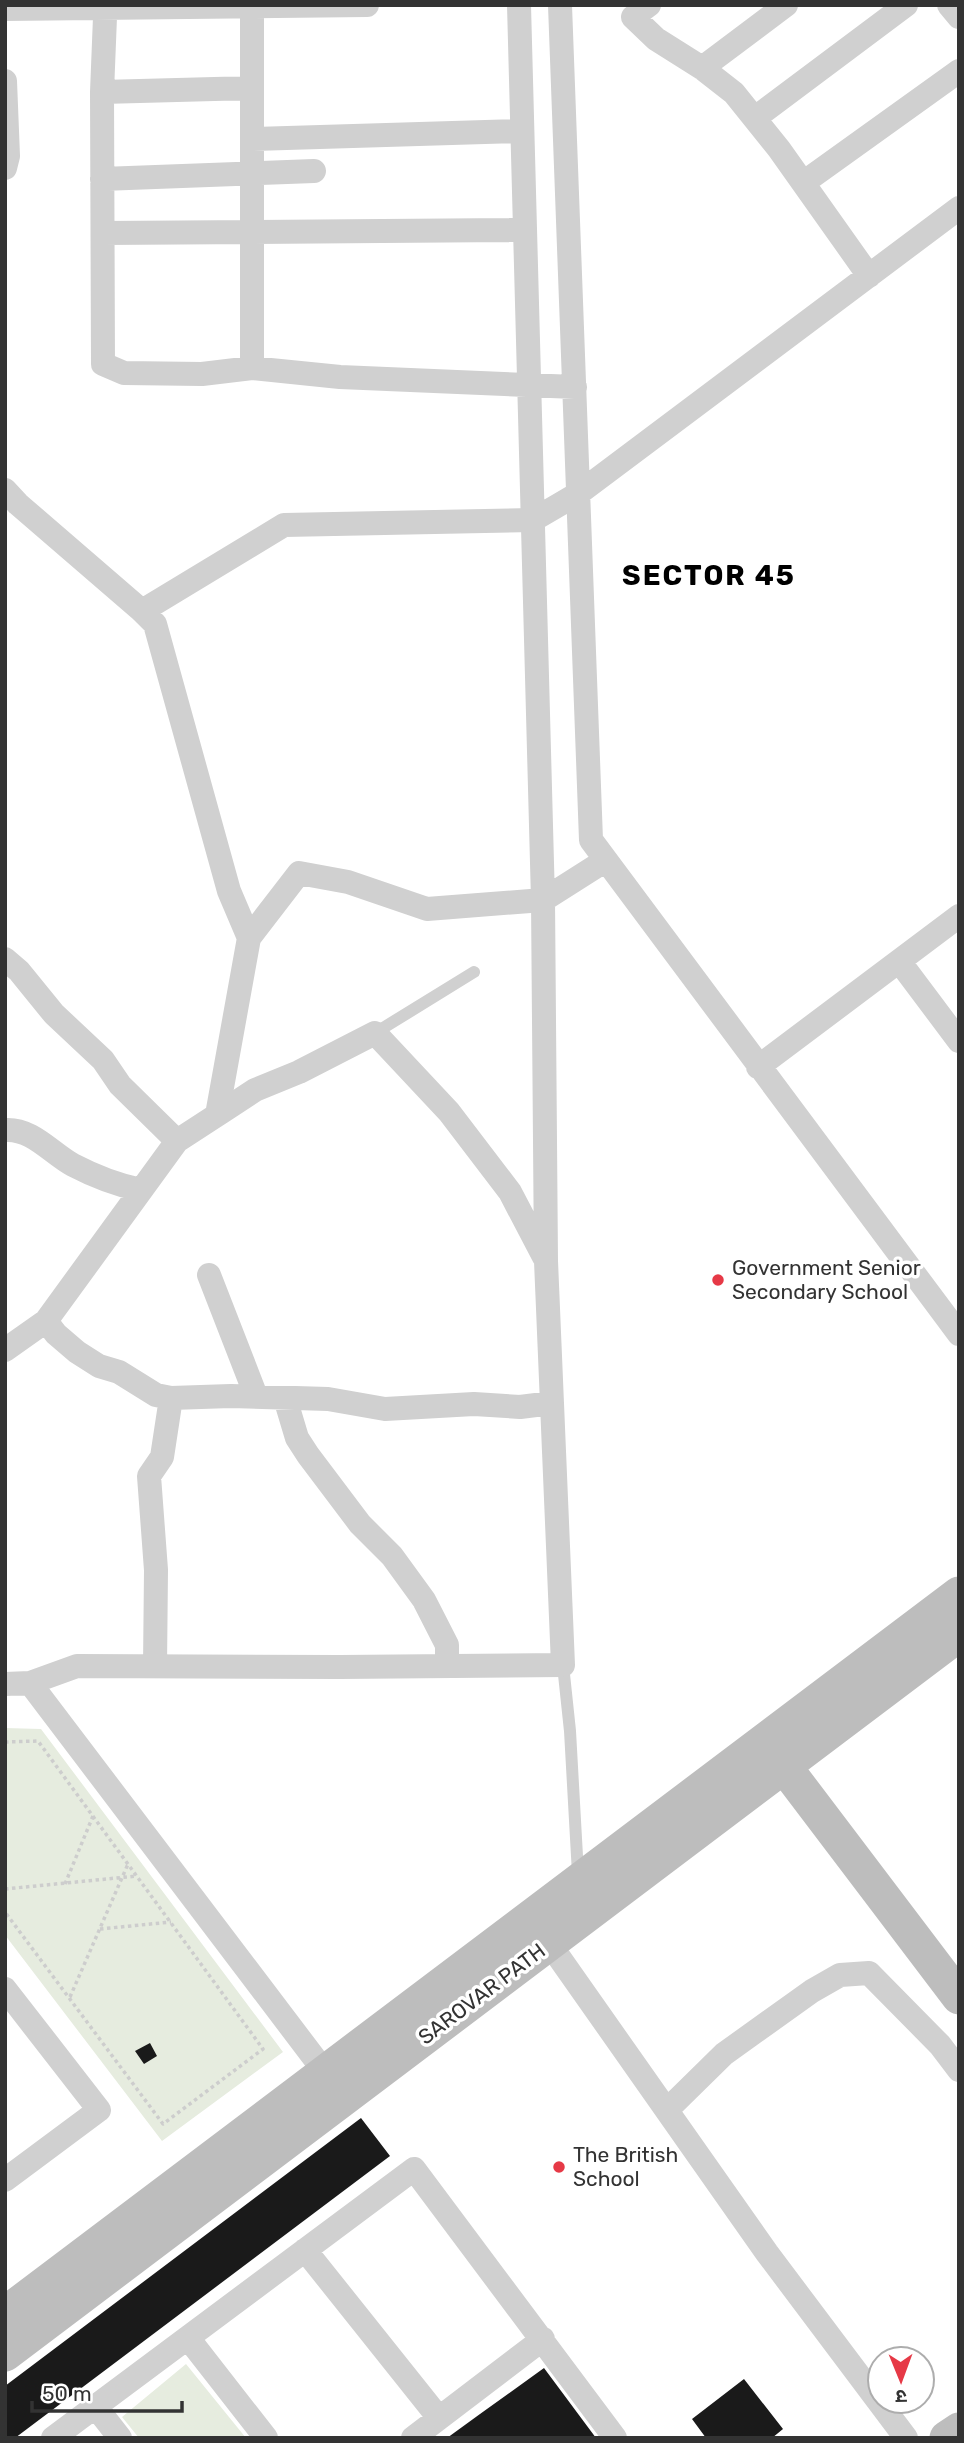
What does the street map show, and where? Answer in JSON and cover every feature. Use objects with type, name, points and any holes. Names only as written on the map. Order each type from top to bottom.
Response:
[{"type":"main road","name":"SAROVAR PATH","points":[[5,2314],[335,2085],[549,1943],[959,1594]]},
{"type":"main road","name":"SAROVAR PATH","points":[[5,2354],[335,2085],[579,1881],[959,1634]]},
{"type":"main road","points":[[774,1753],[959,1997]]},
{"type":"main road","points":[[947,2438],[959,2430]]},
{"type":"street","points":[[5,9],[367,5]]},
{"type":"street","points":[[335,2085],[17,1684],[77,1666],[564,1665],[546,1261],[544,900],[519,5]]},
{"type":"street","points":[[560,5],[591,840],[959,1334]]},
{"type":"street","points":[[649,5],[633,18],[656,39],[702,68],[734,93],[869,276]]},
{"type":"street","points":[[702,68],[786,5]]},
{"type":"street","points":[[755,118],[906,5]]},
{"type":"street","points":[[950,5],[959,17]]},
{"type":"street","points":[[252,6],[253,369]]},
{"type":"street","points":[[101,7],[105,17],[102,92],[103,364],[124,373],[202,374],[253,369],[340,377],[575,387]]},
{"type":"street","points":[[803,183],[959,71]]},
{"type":"street","points":[[5,81],[8,156],[5,169]]},
{"type":"street","points":[[102,92],[252,88]]},
{"type":"street","points":[[252,139],[522,131]]},
{"type":"street","points":[[102,179],[314,172]]},
{"type":"street","points":[[142,611],[284,525],[533,520],[579,493],[959,208]]},
{"type":"street","points":[[103,233],[525,230]]},
{"type":"street","points":[[5,490],[155,624],[229,891],[249,938]]},
{"type":"street","points":[[217,1115],[249,938],[299,873],[348,883],[427,909],[544,900],[606,860]]},
{"type":"street","points":[[758,1067],[959,916]]},
{"type":"street","points":[[5,959],[19,971],[62,1022],[103,1060],[120,1085],[177,1140]]},
{"type":"street","points":[[899,961],[959,1041]]},
{"type":"street","points":[[5,1350],[46,1321],[177,1140],[255,1090],[299,1072],[375,1033],[449,1112],[510,1192],[546,1261]]},
{"type":"street","points":[[5,1130],[17,1129],[29,1134],[56,1155],[91,1174],[141,1190]]},
{"type":"street","points":[[209,1275],[256,1396]]},
{"type":"street","points":[[46,1321],[55,1334],[99,1366],[119,1372],[156,1395],[172,1398],[256,1396],[328,1399],[384,1409],[474,1404],[520,1407],[552,1403]]},
{"type":"street","points":[[155,1666],[156,1570],[149,1476],[162,1457],[172,1398]]},
{"type":"street","points":[[285,1398],[297,1438],[307,1455],[360,1524],[392,1556],[424,1600],[447,1645],[447,1666]]},
{"type":"street","points":[[549,1943],[767,2253],[906,2438]]},
{"type":"street","points":[[667,2109],[724,2054],[812,1991],[840,1975],[869,1973],[940,2045],[959,2070]]},
{"type":"street","points":[[5,1989],[99,2110],[5,2180]]},
{"type":"street","points":[[53,2438],[414,2169],[615,2438]]},
{"type":"street","points":[[304,2250],[439,2418]]},
{"type":"street","points":[[188,2338],[266,2438]]},
{"type":"street","points":[[412,2438],[543,2339]]},
{"type":"street","points":[[95,2406],[120,2438]]},
{"type":"lane","points":[[375,1033],[474,972]]},
{"type":"lane","points":[[564,1665],[579,1881]]},
{"type":"path","points":[[5,1742],[38,1741],[263,2049],[163,2124],[5,1912]]},
{"type":"path","points":[[65,1884],[93,1816]]},
{"type":"path","points":[[69,1998],[128,1864]]},
{"type":"path","points":[[5,1889],[137,1876]]},
{"type":"path","points":[[100,1929],[171,1922]]},
{"type":"shaded area","points":[[5,1728],[41,1729],[283,2052],[162,2141],[5,1935]]},
{"type":"shaded area","points":[[186,2364],[246,2438],[139,2438],[122,2417]]},
{"type":"building","points":[[150,2043],[157,2056],[144,2064],[135,2051]]},
{"type":"building","points":[[361,2118],[390,2156],[15,2438],[5,2438],[5,2386]]},
{"type":"building","points":[[544,2368],[596,2438],[447,2438],[480,2414]]},
{"type":"building","points":[[744,2379],[783,2429],[772,2438],[706,2438],[692,2419]]},
{"type":"place","name":"Government Senior Secondary School","points":[[718,1280]]},
{"type":"place","name":"The British School","points":[[559,2167]]},
{"type":"district","name":"SECTOR 45","points":[[709,575]]}]
